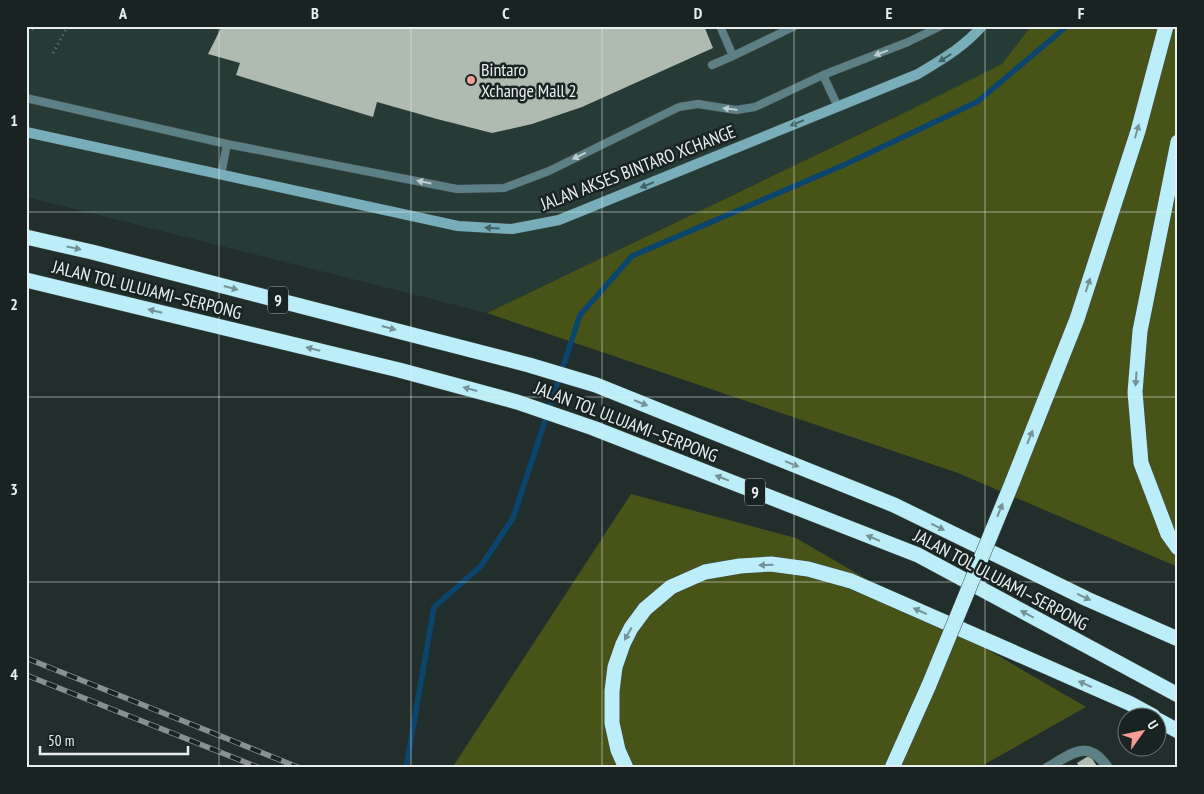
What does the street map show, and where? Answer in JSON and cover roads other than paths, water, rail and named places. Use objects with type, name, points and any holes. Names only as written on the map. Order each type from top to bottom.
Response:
[{"type":"highway","points":[[892,768],[929,685],[1077,319],[1138,131],[1166,26]]},
{"type":"highway","points":[[1178,142],[1140,331],[1135,392],[1141,463],[1168,534],[1178,548]]},
{"type":"highway","name":"JALAN TOL ULUJAMI–SERPONG","points":[[26,237],[92,252],[529,365],[596,385],[894,506],[1178,639]]},
{"type":"highway","name":"JALAN TOL ULUJAMI–SERPONG","points":[[26,280],[399,370],[518,402],[593,428],[918,555],[1178,695]]},
{"type":"highway","points":[[626,768],[618,750],[612,723],[612,690],[615,667],[631,628],[645,609],[671,587],[705,572],[740,566],[771,564],[808,569],[851,581],[1135,706]]},
{"type":"highway","points":[[1166,723],[1178,730]]},
{"type":"main road","name":"JALAN AKSES BINTARO XCHANGE","points":[[26,132],[458,226],[512,229],[560,220],[918,74],[950,55],[974,36],[982,26]]},
{"type":"street","points":[[1048,768],[1074,753],[1086,750],[1094,753],[1108,768]]},
{"type":"lane","points":[[720,26],[733,56]]},
{"type":"lane","points":[[712,65],[795,26]]},
{"type":"lane","points":[[26,98],[227,144],[457,189],[504,188],[549,171],[679,107],[698,104],[736,110],[755,106],[823,75],[908,42],[941,26]]},
{"type":"lane","points":[[823,75],[838,107]]},
{"type":"lane","points":[[221,175],[227,144]]},
{"type":"waterway","points":[[406,768],[434,607],[481,566],[513,518],[580,315],[632,256],[846,164],[977,102],[1067,26]]},
{"type":"railway","points":[[26,658],[300,768]]},
{"type":"railway","points":[[26,675],[260,768]]},
{"type":"place","name":"Bintaro Xchange Mall 2","points":[[471,80]]}]
